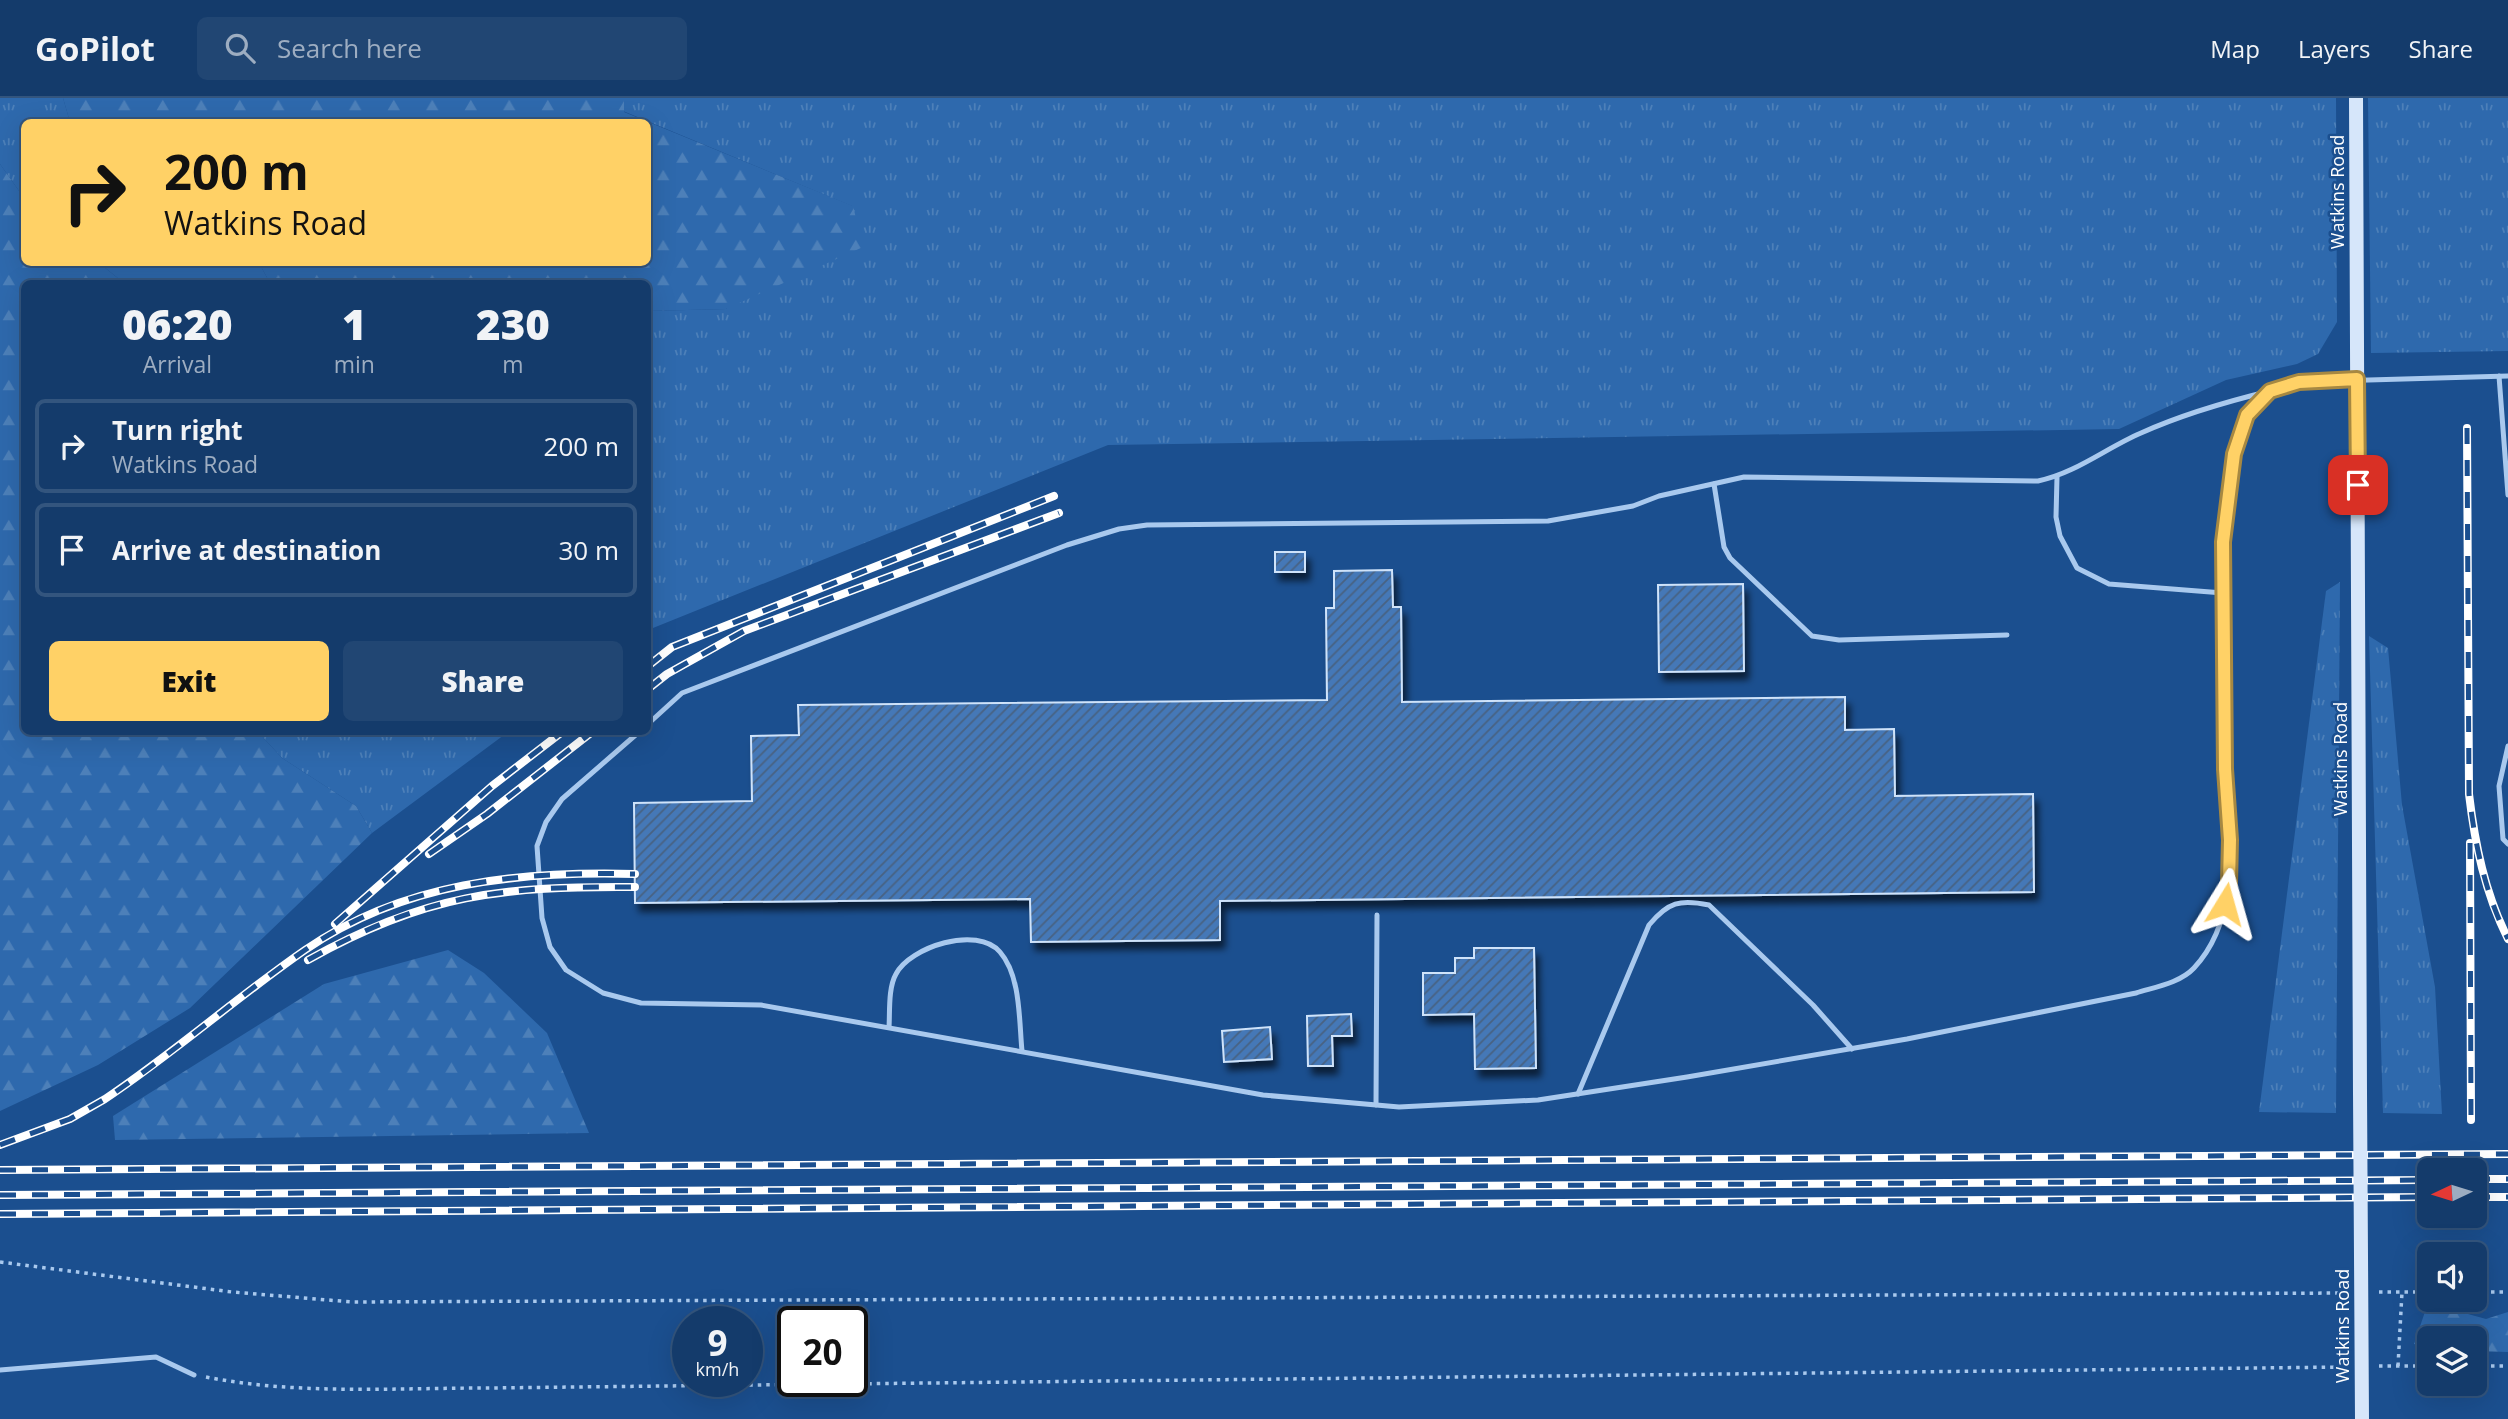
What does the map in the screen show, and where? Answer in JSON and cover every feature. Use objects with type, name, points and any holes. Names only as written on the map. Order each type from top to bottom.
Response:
[{"type":"street","name":"Watkins Road","points":[[2356,98],[2362,1419]]},
{"type":"lane","points":[[2499,376],[2508,495]]},
{"type":"lane","points":[[651,721],[682,694],[994,572],[1119,529],[1147,525],[1548,521],[1633,506],[1659,496],[1744,477],[2038,481],[2057,477],[2139,434],[2205,407],[2299,382],[2508,376]]},
{"type":"lane","points":[[636,735],[562,799],[546,822],[537,846],[542,918],[550,947],[566,970],[603,993],[641,1003],[761,1005],[1263,1095],[1399,1107],[1538,1100],[1578,1094],[1852,1049],[2136,993],[2172,982],[2193,969],[2220,924],[2229,883],[2223,542],[2234,454],[2247,415],[2270,391]]},
{"type":"lane","points":[[2057,477],[2056,517],[2060,536],[2077,568],[2109,584],[2223,593]]},
{"type":"lane","points":[[1714,484],[1724,547],[1730,558],[1812,636],[1839,640],[2007,635]]},
{"type":"lane","points":[[2508,746],[2499,786],[2503,839],[2508,844]]},
{"type":"lane","points":[[1578,1094],[1649,925],[1663,908],[1689,901],[1709,905],[1813,1005],[1852,1049]]},
{"type":"lane","points":[[1376,1105],[1377,915]]},
{"type":"lane","points":[[889,1027],[894,977],[906,958],[925,948],[979,940],[1000,951],[1014,982],[1022,1051]]},
{"type":"lane","points":[[0,1370],[156,1357],[194,1375]]},
{"type":"path","points":[[0,1262],[232,1292],[352,1302],[2347,1293]]},
{"type":"path","points":[[2374,1292],[2417,1292]]},
{"type":"path","points":[[2398,1366],[2402,1292]]},
{"type":"path","points":[[2487,1292],[2508,1292]]},
{"type":"path","points":[[194,1375],[237,1384],[293,1387],[487,1388],[2357,1366]]},
{"type":"path","points":[[2371,1366],[2417,1366]]},
{"type":"path","points":[[2487,1366],[2508,1366]]},
{"type":"green space","points":[[0,98],[63,98],[69,119],[21,119],[21,194],[0,164]]},
{"type":"green space","points":[[63,98],[624,98],[624,112],[641,119],[69,119]]},
{"type":"green space","points":[[624,98],[2336,98],[2337,322],[2318,354],[2297,364],[2226,380],[2119,429],[1108,445],[651,629],[651,311],[726,309],[852,206],[651,123],[651,119],[642,119],[623,111]]},
{"type":"green space","points":[[2368,98],[2508,98],[2508,351],[2371,353]]},
{"type":"green space","points":[[651,123],[853,206],[863,247],[726,309],[651,311],[651,280],[268,280],[261,266],[651,266]]},
{"type":"green space","points":[[0,164],[21,194],[21,266],[103,266],[120,280],[21,280],[21,735],[261,735],[282,758],[356,806],[372,833],[190,1008],[98,1065],[0,1111]]},
{"type":"green space","points":[[103,266],[261,266],[268,280],[120,280]]},
{"type":"green space","points":[[2340,582],[2336,1113],[2259,1112],[2326,591]]},
{"type":"green space","points":[[2369,636],[2388,648],[2402,805],[2435,987],[2442,1114],[2383,1113]]},
{"type":"green space","points":[[261,735],[504,735],[372,833],[356,806],[282,758]]},
{"type":"green space","points":[[448,950],[484,973],[547,1033],[589,1133],[115,1140],[113,1116],[324,984]]},
{"type":"green space","points":[[2425,1312],[2461,1312],[2486,1319],[2508,1312],[2508,1352],[2487,1351],[2487,1326],[2420,1326]]},
{"type":"building","points":[[1275,552],[1305,552],[1305,572],[1275,572]]},
{"type":"building","points":[[1392,570],[1393,607],[1401,607],[1402,702],[1845,697],[1845,730],[1894,729],[1895,796],[2033,794],[2034,892],[1220,901],[1220,940],[1031,942],[1030,899],[635,903],[634,803],[752,801],[751,736],[799,735],[798,705],[1327,700],[1326,608],[1334,608],[1334,571]]},
{"type":"building","points":[[1743,584],[1744,671],[1659,672],[1658,585]]},
{"type":"building","points":[[1474,948],[1534,948],[1536,1068],[1475,1069],[1474,1014],[1423,1015],[1423,973],[1455,973],[1455,958],[1474,958]]},
{"type":"building","points":[[1351,1014],[1352,1036],[1332,1036],[1333,1066],[1308,1066],[1307,1016]]},
{"type":"building","points":[[1270,1027],[1272,1059],[1224,1062],[1222,1031]]},
{"type":"railway","points":[[2467,428],[2469,794],[2482,868],[2508,939]]},
{"type":"railway","points":[[651,664],[672,647],[1054,496]]},
{"type":"railway","points":[[651,687],[667,674],[744,631],[1059,513]]},
{"type":"railway","points":[[335,924],[492,786],[558,735]]},
{"type":"railway","points":[[429,854],[487,814],[588,735]]},
{"type":"railway","points":[[2470,843],[2471,1120]]},
{"type":"railway","points":[[0,1145],[70,1119],[105,1099],[305,950],[343,927],[382,909],[422,895],[506,879],[548,875],[635,874]]},
{"type":"railway","points":[[308,960],[390,921],[466,898],[545,889],[635,887]]},
{"type":"railway","points":[[0,1170],[2508,1154]]},
{"type":"railway","points":[[2487,1179],[2508,1179]]},
{"type":"railway","points":[[0,1195],[2417,1180]]},
{"type":"railway","points":[[0,1214],[2417,1197]]},
{"type":"railway","points":[[2487,1197],[2508,1197]]},
{"type":"route","points":[[2225,904],[2229,883],[2230,840],[2225,769],[2223,542],[2229,478],[2247,415],[2270,391],[2276,389],[2299,382],[2357,379],[2358,485]]}]
